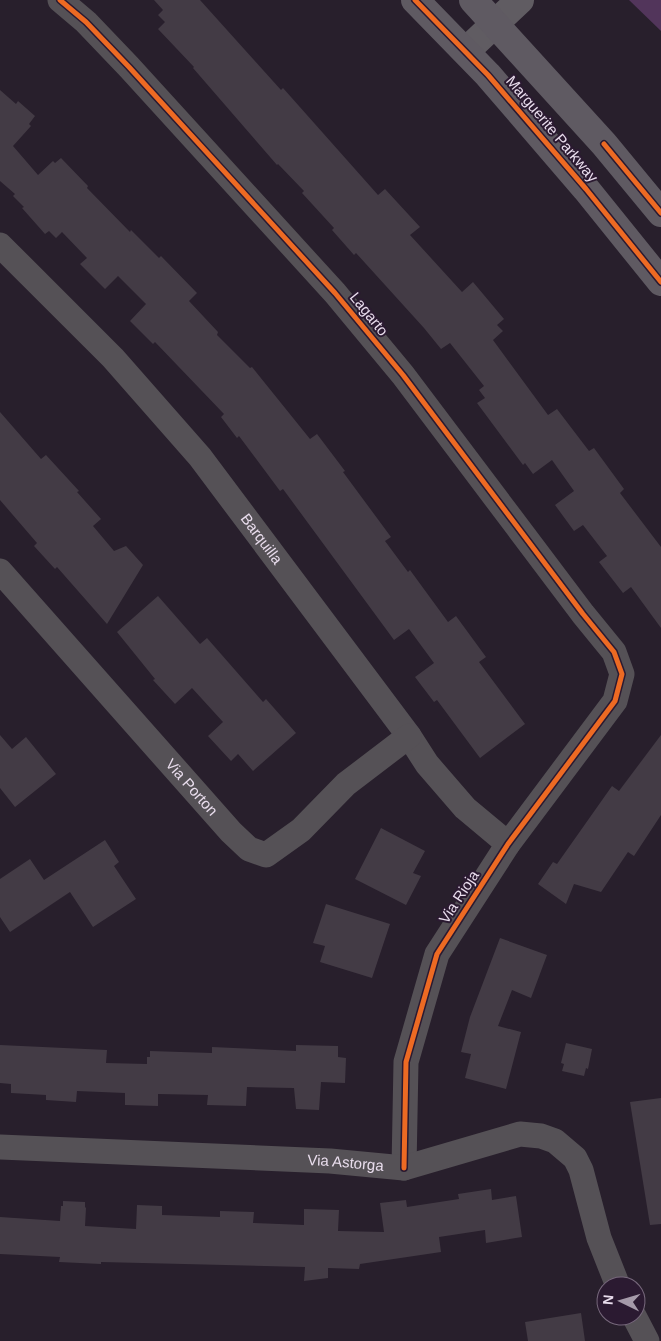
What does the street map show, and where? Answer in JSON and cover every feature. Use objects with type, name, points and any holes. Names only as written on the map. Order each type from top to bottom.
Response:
[{"type":"main road","name":"Marguerite Parkway","points":[[473,0],[604,144],[661,213]]},
{"type":"main road","name":"Marguerite Parkway","points":[[428,4],[466,51],[586,189],[661,282]]},
{"type":"street","name":"Lagarto","points":[[60,0],[86,22],[129,67],[335,292],[403,375],[583,614],[614,652],[622,674]]},
{"type":"street","points":[[466,51],[520,0]]},
{"type":"street","name":"Barquilla","points":[[0,245],[113,358],[200,457],[409,736],[427,764],[465,808],[508,844]]},
{"type":"street","name":"Via Porton","points":[[0,571],[147,738],[249,850],[266,855],[301,830],[346,784],[409,736]]},
{"type":"street","name":"Via Rioja","points":[[404,1168],[406,1062],[437,954],[508,844],[615,701],[622,674]]},
{"type":"street","name":"Via Astorga","points":[[0,1147],[330,1160],[404,1168],[520,1134],[541,1136],[555,1141],[575,1158],[581,1170],[599,1238],[614,1276]]},
{"type":"street","points":[[639,1326],[647,1341]]},
{"type":"shaded area","points":[[629,0],[661,0],[661,31]]},
{"type":"building","points":[[154,0],[200,0],[281,90],[283,88],[378,195],[385,189],[420,227],[410,235],[462,292],[473,282],[504,319],[497,325],[503,331],[493,340],[548,415],[557,409],[589,451],[594,448],[624,489],[620,493],[661,547],[661,628],[631,587],[623,593],[599,562],[607,556],[583,525],[574,531],[555,505],[574,491],[552,460],[533,474],[525,463],[523,465],[477,403],[485,398],[479,390],[484,386],[450,343],[441,349],[356,253],[354,255],[332,230],[334,228],[302,193],[304,191],[277,165],[194,67],[158,29],[165,22],[158,15],[163,10]]},
{"type":"building","points":[[0,90],[16,104],[18,101],[35,116],[29,124],[31,126],[13,146],[38,175],[53,161],[55,163],[61,158],[130,232],[131,230],[159,258],[161,256],[197,293],[189,301],[218,332],[217,335],[250,368],[252,367],[310,439],[317,434],[391,537],[385,541],[408,572],[410,570],[448,622],[456,616],[486,657],[479,662],[525,724],[480,758],[437,700],[434,702],[415,677],[434,663],[409,629],[394,640],[283,489],[280,491],[239,436],[237,438],[221,417],[224,414],[155,342],[153,344],[130,321],[146,304],[118,276],[105,289],[80,264],[87,258],[62,232],[56,238],[49,231],[45,234],[22,208],[24,207],[13,196],[15,194],[0,181]]},
{"type":"building","points":[[0,412],[41,459],[46,455],[79,491],[77,492],[101,519],[93,526],[114,551],[126,546],[143,565],[107,624],[57,567],[55,569],[34,546],[37,543],[0,500]]},
{"type":"building","points":[[158,596],[200,644],[207,638],[263,702],[266,699],[296,733],[253,771],[238,754],[231,761],[208,736],[223,722],[192,688],[175,704],[153,680],[155,679],[117,632]]},
{"type":"building","points":[[0,735],[12,749],[26,737],[56,774],[15,807],[0,788]]},
{"type":"building","points":[[661,735],[661,815],[634,856],[628,852],[601,892],[574,884],[566,904],[538,884],[553,862],[557,864],[612,786],[619,791]]},
{"type":"building","points":[[381,828],[425,851],[413,873],[421,876],[406,905],[355,879]]},
{"type":"building","points":[[105,840],[119,862],[114,866],[136,899],[93,927],[70,892],[10,932],[0,917],[0,879],[30,859],[44,880]]},
{"type":"building","points":[[326,904],[390,924],[372,978],[320,962],[325,946],[313,943]]},
{"type":"building","points":[[500,938],[547,955],[531,998],[512,990],[498,1026],[521,1032],[506,1089],[465,1078],[471,1054],[461,1052],[470,1017]]},
{"type":"building","points":[[566,1043],[592,1049],[588,1069],[586,1068],[584,1076],[562,1071],[564,1064],[561,1063]]},
{"type":"building","points":[[0,1045],[107,1050],[106,1063],[147,1064],[147,1057],[150,1057],[150,1051],[212,1053],[212,1047],[296,1051],[296,1045],[338,1046],[338,1057],[346,1058],[345,1083],[321,1082],[319,1110],[296,1109],[294,1088],[247,1087],[246,1106],[207,1105],[208,1095],[158,1094],[158,1106],[125,1105],[125,1093],[77,1091],[76,1102],[46,1100],[46,1095],[11,1093],[11,1084],[0,1083]]},
{"type":"building","points":[[661,1098],[661,1224],[650,1225],[630,1102]]},
{"type":"building","points":[[491,1189],[492,1200],[516,1196],[522,1237],[486,1243],[485,1230],[439,1237],[441,1252],[360,1264],[359,1269],[328,1268],[328,1278],[304,1281],[305,1267],[101,1262],[101,1264],[59,1262],[60,1257],[0,1254],[0,1217],[60,1221],[63,1201],[85,1202],[85,1226],[136,1229],[137,1205],[162,1206],[162,1215],[220,1217],[220,1211],[254,1212],[253,1223],[304,1225],[304,1209],[339,1210],[338,1231],[384,1232],[380,1203],[406,1200],[407,1207],[459,1199],[458,1194]]},
{"type":"building","points":[[581,1313],[585,1341],[528,1341],[525,1322]]},
{"type":"cycle path","points":[[60,0],[86,22],[129,67],[335,293],[403,375],[583,614],[614,652],[622,674],[615,701],[508,844],[437,954],[406,1062],[404,1168]]},
{"type":"cycle path","points":[[415,0],[488,75],[586,189],[661,282]]},
{"type":"cycle path","points":[[604,144],[661,213]]}]
